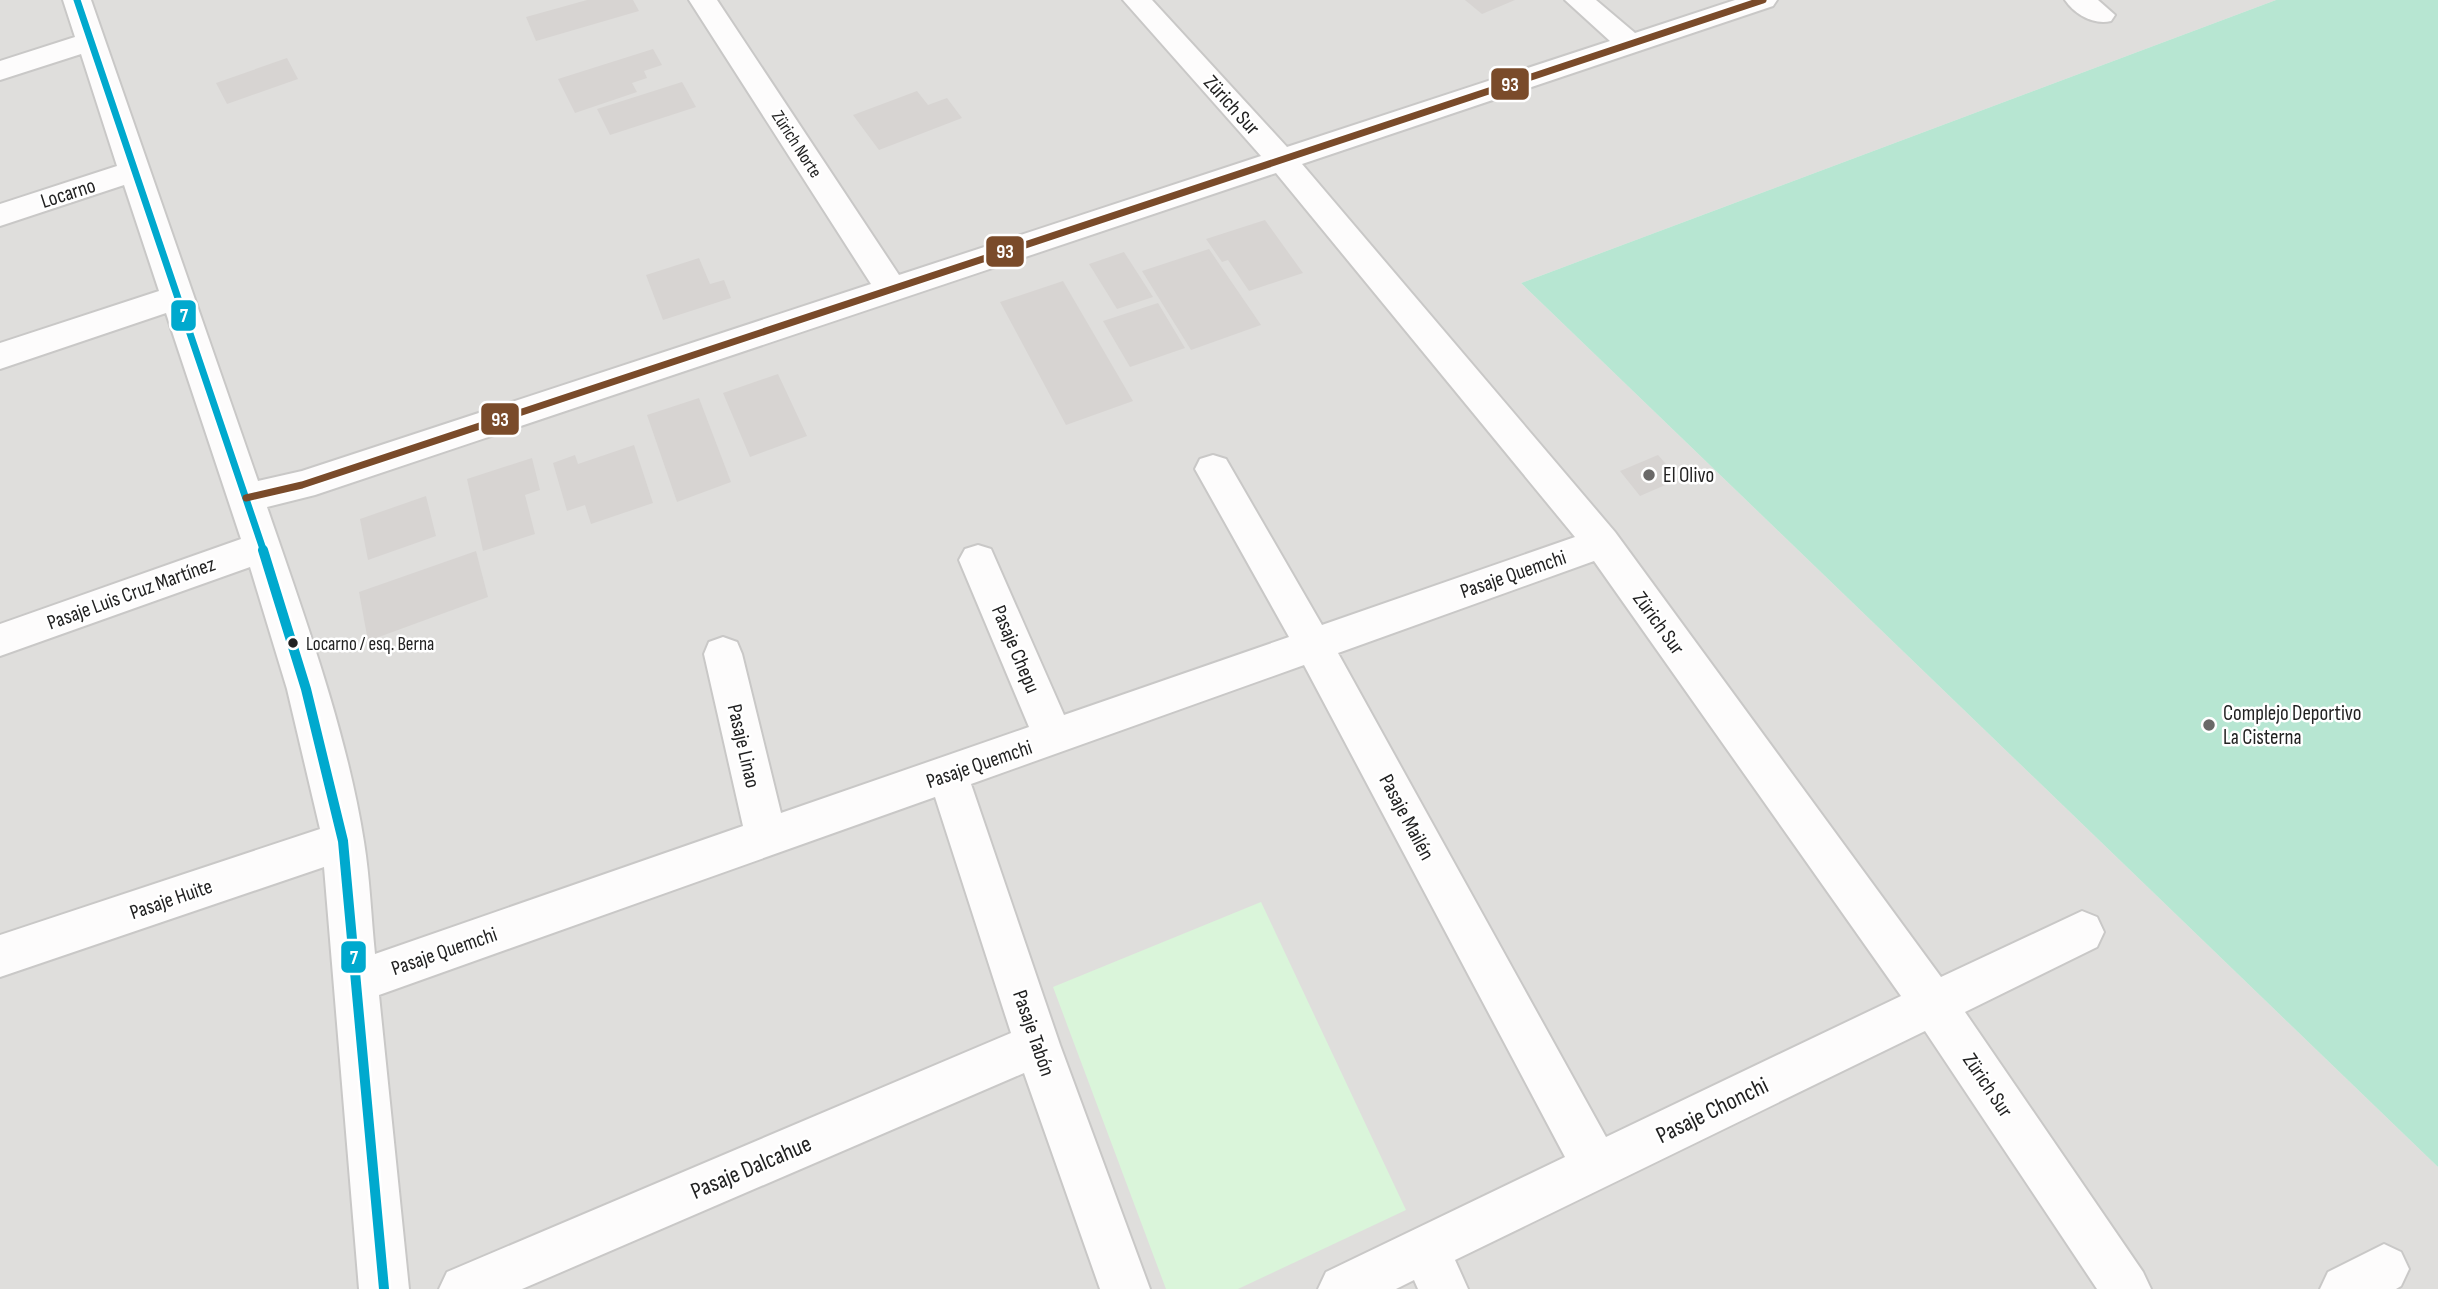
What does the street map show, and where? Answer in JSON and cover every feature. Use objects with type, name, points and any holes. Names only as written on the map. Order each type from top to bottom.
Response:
[{"type":"street","points":[[77,0],[262,547],[312,704],[329,770],[343,841],[384,1289]]},
{"type":"street","name":"Zürich Norte","points":[[703,0],[891,288]]},
{"type":"street","name":"Zürich Sur","points":[[1137,0],[1282,160],[1602,543],[1933,1004],[2126,1289]]},
{"type":"street","points":[[1578,0],[1631,44]]},
{"type":"street","points":[[246,499],[302,485],[1763,0]]},
{"type":"street","points":[[0,71],[91,41]]},
{"type":"street","name":"Locarno","points":[[0,215],[135,171]]},
{"type":"street","points":[[0,356],[177,297]]},
{"type":"street","name":"Pasaje Mailén","points":[[1213,469],[1313,644],[1596,1166]]},
{"type":"street","name":"Pasaje Quemchi","points":[[356,982],[1602,543]]},
{"type":"street","name":"Pasaje Luis Cruz Martínez","points":[[0,640],[262,547]]},
{"type":"street","name":"Pasaje Chepu","points":[[978,560],[1054,738]]},
{"type":"street","name":"Pasaje Linao","points":[[723,654],[766,837]]},
{"type":"street","name":"Pasaje Tabón","points":[[948,775],[1037,1045],[1125,1289]]},
{"type":"street","name":"Pasaje Huite","points":[[0,956],[343,841]]},
{"type":"street","name":"Pasaje Chonchi","points":[[1343,1289],[1434,1269],[1596,1166],[2082,932]]},
{"type":"street","name":"Pasaje Dalcahue","points":[[464,1289],[1037,1045]]},
{"type":"shaded area","points":[[0,0],[2276,0],[1521,283],[2438,1167],[2438,1289],[0,1289]]},
{"type":"green space","name":"Complejo Deportivo La Cisterna","points":[[2276,0],[2438,0],[2438,1167],[1521,283]]},
{"type":"green space","points":[[1261,902],[1406,1210],[1238,1289],[1166,1289],[1053,987]]},
{"type":"building","points":[[587,0],[633,0],[639,11],[536,41],[526,17]]},
{"type":"building","points":[[1465,0],[1515,0],[1482,14]]},
{"type":"building","points":[[653,49],[662,65],[644,71],[647,78],[632,83],[637,92],[575,113],[558,79]]},
{"type":"building","points":[[287,58],[298,79],[227,104],[216,83]]},
{"type":"building","points":[[682,82],[696,107],[610,135],[597,109]]},
{"type":"building","points":[[917,91],[928,105],[947,98],[962,118],[879,150],[853,115]]},
{"type":"building","points":[[1265,220],[1303,273],[1249,291],[1228,260],[1222,262],[1206,239]]},
{"type":"building","points":[[1209,249],[1261,325],[1191,350],[1142,271]]},
{"type":"building","points":[[1124,252],[1153,297],[1117,309],[1089,264]]},
{"type":"building","points":[[699,258],[710,284],[724,280],[731,298],[663,320],[646,275]]},
{"type":"building","points":[[1063,281],[1133,401],[1066,425],[1000,302]]},
{"type":"building","points":[[1158,303],[1185,348],[1130,367],[1103,321]]},
{"type":"building","points":[[778,374],[807,436],[750,457],[723,393]]},
{"type":"building","points":[[699,398],[731,482],[677,502],[647,415]]},
{"type":"building","points":[[634,445],[653,503],[591,524],[585,505],[567,511],[553,463],[575,455],[578,464]]},
{"type":"building","name":"El Olivo","points":[[1658,455],[1679,479],[1640,496],[1620,471]]},
{"type":"building","points":[[532,458],[540,490],[525,495],[535,534],[483,551],[467,479]]},
{"type":"building","points":[[426,496],[436,536],[368,560],[360,519]]},
{"type":"building","points":[[476,551],[488,597],[368,641],[359,592]]},
{"type":"transit line","name":"7","points":[[77,0],[276,589],[320,739],[343,841],[384,1289]]},
{"type":"transit line","name":"93","points":[[246,498],[302,485],[1763,0]]},
{"type":"place","name":"El Olivo","points":[[1649,475]]},
{"type":"place","name":"Locarno / esq. Berna","points":[[293,643]]},
{"type":"place","name":"Complejo Deportivo La Cisterna","points":[[2209,725]]}]
